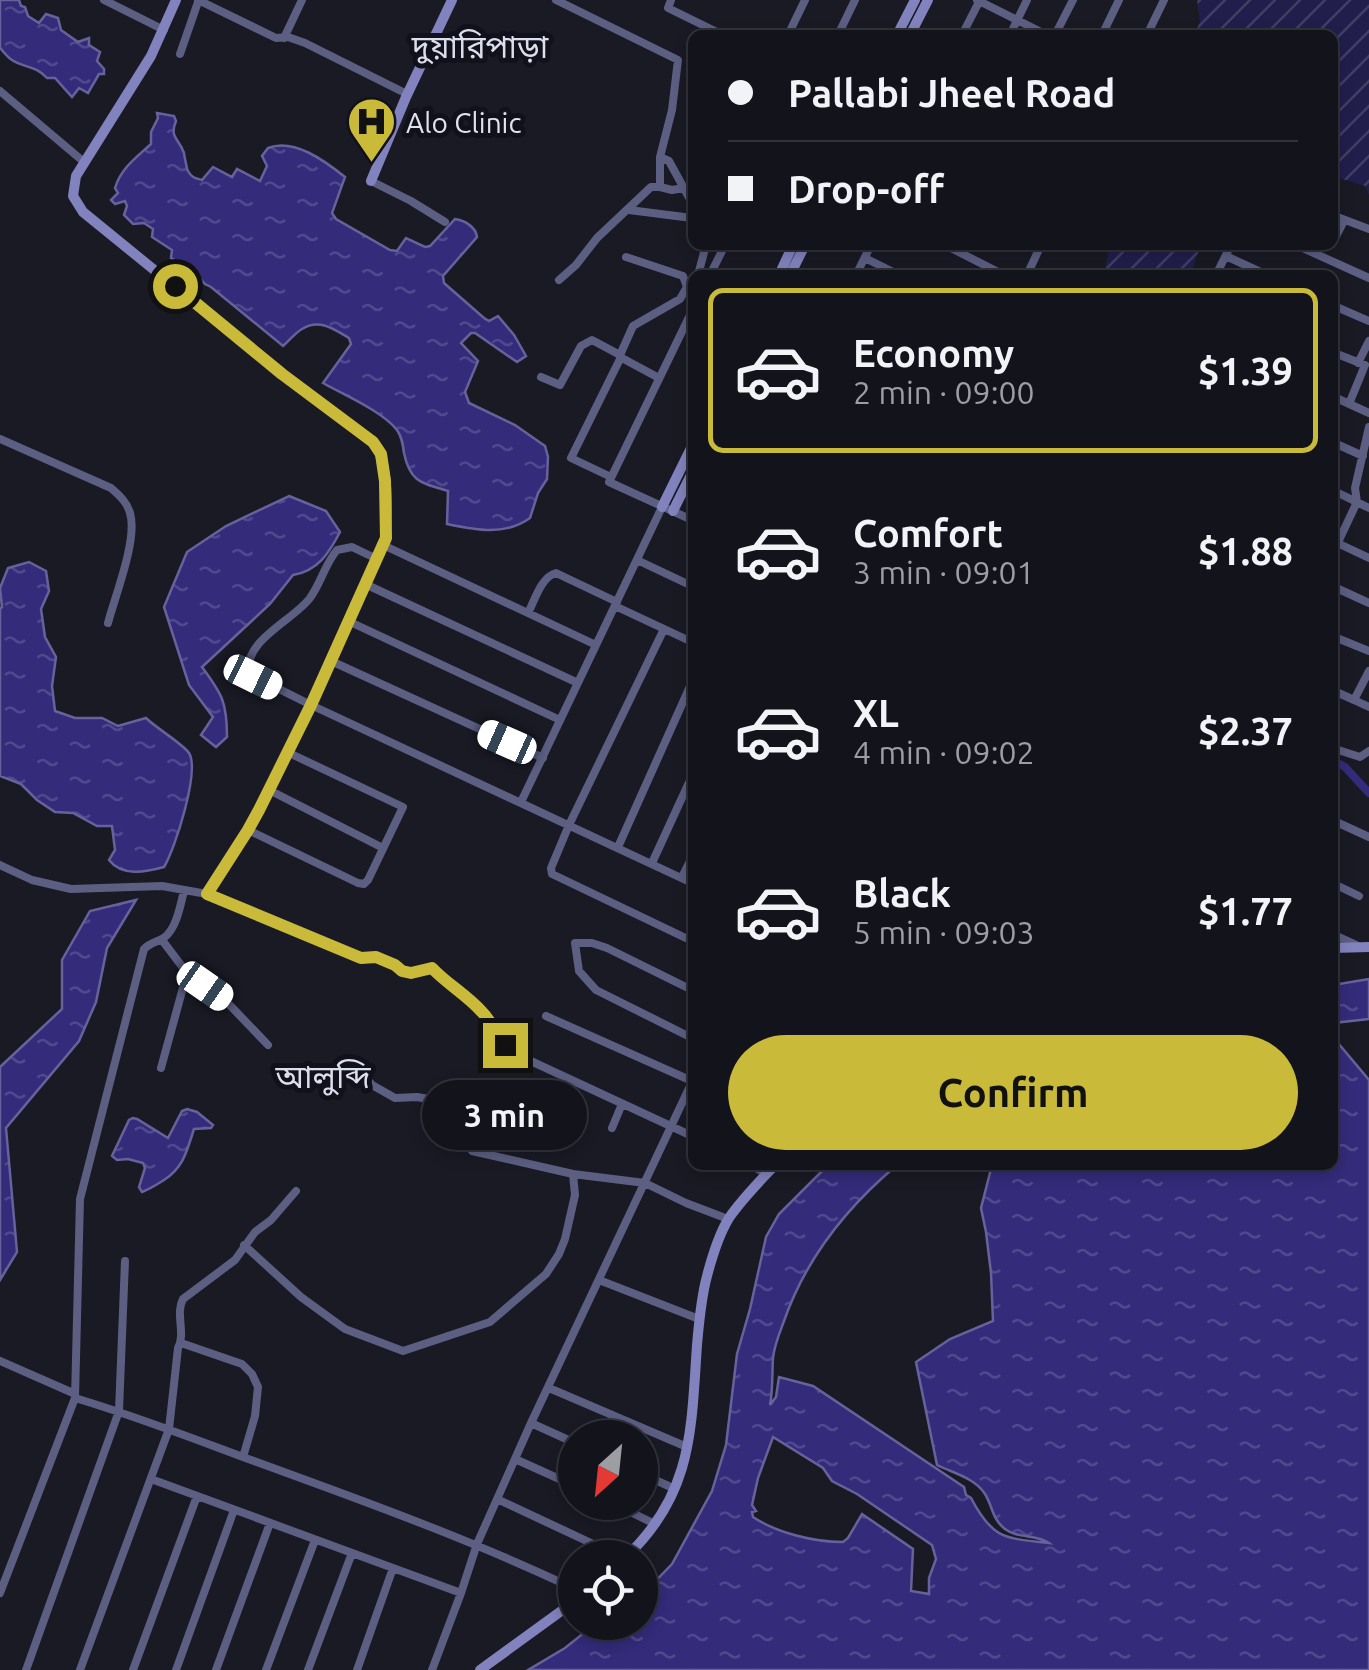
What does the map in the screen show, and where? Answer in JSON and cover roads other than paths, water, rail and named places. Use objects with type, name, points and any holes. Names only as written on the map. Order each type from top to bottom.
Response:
[{"type":"street","points":[[104,0],[164,30]]},
{"type":"street","points":[[176,0],[129,92],[76,176],[74,196],[83,212],[377,446],[385,481],[385,542],[269,790],[207,894]]},
{"type":"street","points":[[284,38],[301,3],[288,0]]},
{"type":"street","points":[[446,222],[371,182],[452,0]]},
{"type":"street","points":[[556,0],[678,60],[672,110],[660,156],[660,187]]},
{"type":"street","points":[[790,30],[805,0]]},
{"type":"street","points":[[841,30],[856,0]]},
{"type":"street","points":[[900,30],[915,0]]},
{"type":"street","points":[[913,30],[928,0]]},
{"type":"street","points":[[964,30],[979,0],[1037,30]]},
{"type":"street","points":[[1013,30],[1027,0]]},
{"type":"street","points":[[1058,30],[1072,0]]},
{"type":"street","points":[[1104,30],[1119,0]]},
{"type":"street","points":[[1149,30],[1164,0]]},
{"type":"street","points":[[180,54],[198,1],[276,38],[305,42],[407,94]]},
{"type":"street","points":[[670,1],[668,8],[712,30]]},
{"type":"street","points":[[0,91],[84,162]]},
{"type":"street","points":[[660,156],[670,161],[688,195]]},
{"type":"street","points":[[559,280],[652,187],[684,188]]},
{"type":"street","points":[[629,210],[688,217]]},
{"type":"street","points":[[1338,218],[1369,229]]},
{"type":"street","points":[[1338,232],[1344,220]]},
{"type":"street","points":[[858,270],[868,250]]},
{"type":"street","points":[[955,250],[994,270]]},
{"type":"street","points":[[1219,270],[1229,250]]},
{"type":"street","points":[[1308,250],[1369,278]]},
{"type":"street","points":[[1326,258],[1330,250]]},
{"type":"street","points":[[1226,256],[1256,270]]},
{"type":"street","points":[[626,257],[683,276],[688,284]]},
{"type":"street","points":[[864,258],[889,270]]},
{"type":"street","points":[[611,477],[571,458],[633,326],[680,299],[688,289]]},
{"type":"street","points":[[1338,308],[1369,322]]},
{"type":"street","points":[[688,319],[608,482],[688,518]]},
{"type":"street","points":[[541,377],[560,385],[581,346],[592,340],[659,378]]},
{"type":"street","points":[[1358,363],[1369,341]]},
{"type":"street","points":[[1338,355],[1365,366],[1349,404]]},
{"type":"street","points":[[1338,399],[1369,414]]},
{"type":"street","points":[[1338,537],[1357,502],[1355,488],[1364,471],[1369,427]]},
{"type":"street","points":[[0,438],[110,488],[130,510],[131,539],[108,624]]},
{"type":"street","points":[[1338,445],[1363,456]]},
{"type":"street","points":[[668,509],[688,456]]},
{"type":"street","points":[[521,802],[636,560],[688,479]]},
{"type":"street","points":[[1338,493],[1369,508]]},
{"type":"street","points":[[385,542],[596,645]]},
{"type":"street","points":[[1338,543],[1369,558]]},
{"type":"street","points":[[377,559],[352,547],[337,550],[308,602],[263,638],[249,661],[247,669],[253,677],[688,881]]},
{"type":"street","points":[[636,560],[688,584]]},
{"type":"street","points":[[528,613],[546,578],[556,573],[688,640]]},
{"type":"street","points":[[365,584],[578,684]]},
{"type":"street","points":[[1338,589],[1369,603]]},
{"type":"street","points":[[348,620],[560,720]]},
{"type":"street","points":[[664,629],[551,868],[552,874],[688,940]]},
{"type":"street","points":[[1338,638],[1369,651]]},
{"type":"street","points":[[330,662],[542,758]]},
{"type":"street","points":[[1354,700],[1369,671]]},
{"type":"street","points":[[618,847],[688,691]]},
{"type":"street","points":[[1338,693],[1369,707]]},
{"type":"street","points":[[1338,750],[1360,758],[1369,751]]},
{"type":"street","points":[[248,830],[358,883],[368,880],[402,810],[400,804],[287,752]]},
{"type":"street","points":[[652,863],[688,785]]},
{"type":"street","points":[[269,790],[383,848]]},
{"type":"street","points":[[1338,823],[1369,837]]},
{"type":"street","points":[[0,865],[32,880],[71,889],[162,886],[207,894],[361,958],[376,957],[411,973],[432,968],[478,1008],[494,1026],[496,1035],[520,1056],[688,1134]]},
{"type":"street","points":[[682,877],[688,865]]},
{"type":"street","points":[[1338,886],[1360,896]]},
{"type":"street","points":[[0,1593],[74,1395],[80,1199],[144,948],[162,940],[175,921],[184,891]]},
{"type":"street","points":[[1338,936],[1365,947]]},
{"type":"street","points":[[162,940],[187,973],[223,998],[268,1045]]},
{"type":"street","points":[[688,988],[592,943],[575,943],[579,971],[596,990],[688,1036]]},
{"type":"street","points":[[1338,948],[1365,947]]},
{"type":"street","points":[[161,1068],[187,973]]},
{"type":"street","points":[[546,1016],[688,1080]]},
{"type":"street","points":[[364,1076],[372,1086],[395,1098],[416,1097],[463,1105],[460,1125],[472,1151],[573,1174],[645,1182],[728,1220]]},
{"type":"street","points":[[432,1670],[477,1544],[688,1091]]},
{"type":"street","points":[[612,1128],[622,1104]]},
{"type":"street","points":[[641,1540],[656,1524],[684,1466],[706,1278],[728,1220],[770,1170]]},
{"type":"street","points":[[243,1244],[301,1297],[345,1329],[403,1351],[490,1322],[546,1274],[566,1239],[575,1194],[573,1174]]},
{"type":"street","points":[[80,1670],[169,1430],[181,1344],[179,1306],[235,1260],[243,1244],[272,1220],[296,1190]]},
{"type":"street","points":[[26,1670],[119,1411],[124,1261]]},
{"type":"street","points":[[600,1280],[699,1319]]},
{"type":"street","points":[[181,1344],[242,1364],[252,1374],[258,1387],[255,1416],[243,1457]]},
{"type":"street","points":[[0,1361],[74,1395],[477,1544],[558,1581]]},
{"type":"street","points":[[549,1388],[687,1447]]},
{"type":"street","points":[[532,1423],[558,1435]]},
{"type":"street","points":[[516,1458],[558,1478]]},
{"type":"street","points":[[151,1479],[461,1594]]},
{"type":"street","points":[[658,1481],[675,1489]]},
{"type":"street","points":[[133,1670],[196,1496]]},
{"type":"street","points":[[497,1499],[585,1540]]},
{"type":"street","points":[[176,1670],[234,1510]]},
{"type":"street","points":[[648,1520],[656,1524]]},
{"type":"street","points":[[216,1670],[270,1523]]},
{"type":"street","points":[[266,1670],[316,1540]]},
{"type":"street","points":[[308,1670],[352,1553]]},
{"type":"street","points":[[357,1670],[393,1568]]},
{"type":"street","points":[[480,1670],[558,1613]]},
{"type":"water","points":[[0,0],[19,0],[28,16],[39,23],[46,14],[58,18],[61,30],[78,42],[89,38],[89,45],[100,52],[97,61],[104,74],[99,74],[88,93],[79,88],[72,97],[55,78],[47,78],[7,56],[0,48]]},
{"type":"water","points":[[157,113],[174,116],[174,135],[188,171],[197,179],[202,180],[213,167],[232,177],[237,169],[260,181],[267,166],[262,156],[268,148],[278,146],[299,149],[319,158],[345,177],[332,213],[336,219],[390,250],[397,251],[406,238],[430,246],[455,219],[472,227],[477,237],[443,276],[444,283],[484,318],[489,321],[498,316],[526,356],[517,362],[471,333],[461,343],[478,361],[465,392],[469,403],[515,425],[545,446],[547,479],[530,518],[500,529],[447,524],[448,491],[413,476],[397,430],[373,410],[323,383],[351,344],[349,338],[314,324],[283,346],[194,272],[171,258],[172,250],[152,237],[153,229],[144,223],[133,224],[124,215],[125,201],[115,204],[111,200],[118,193],[115,188],[121,175],[151,144]]},
{"type":"water","points":[[289,496],[326,511],[340,532],[322,560],[293,575],[270,604],[202,667],[219,692],[226,715],[227,737],[216,747],[201,735],[213,717],[189,685],[164,607],[187,552],[226,526]]},
{"type":"water","points":[[29,562],[46,571],[49,591],[41,609],[45,637],[56,657],[52,686],[55,711],[75,718],[102,718],[118,726],[146,718],[189,753],[189,792],[164,867],[121,869],[109,860],[115,850],[112,826],[97,826],[73,813],[55,812],[21,784],[0,776],[0,588],[8,568]]},
{"type":"water","points":[[136,900],[107,948],[96,1002],[79,1041],[6,1128],[17,1252],[0,1280],[0,1067],[62,1009],[62,960],[90,911]]},
{"type":"water","points":[[1369,979],[1369,1019],[1338,1022],[1338,984]]},
{"type":"water","points":[[1338,1043],[1369,1080],[1369,1670],[528,1670],[575,1640],[658,1640],[658,1578],[672,1564],[712,1491],[726,1445],[737,1354],[766,1237],[779,1214],[823,1170],[892,1170],[845,1216],[804,1276],[775,1349],[770,1405],[776,1397],[779,1377],[813,1386],[964,1487],[966,1495],[994,1529],[1011,1538],[1049,1543],[1005,1529],[981,1488],[937,1465],[916,1362],[950,1339],[993,1321],[981,1208],[991,1170],[1338,1170]],"holes":[[[773,1437],[823,1468],[832,1481],[932,1545],[936,1559],[929,1578],[929,1594],[911,1591],[913,1549],[862,1514],[843,1542],[796,1536],[773,1528],[753,1517],[752,1512],[756,1511],[752,1505],[758,1478]]]},
{"type":"water","points":[[187,1109],[213,1125],[194,1129],[176,1170],[142,1192],[139,1187],[143,1163],[112,1156],[129,1120],[137,1119],[168,1138],[182,1111]]},
{"type":"waterway","points":[[1338,763],[1369,793]]},
{"type":"place","name":"Alo Clinic","points":[[371,164]]},
{"type":"district","name":"দুয়ারিপাড়া","points":[[480,46]]},
{"type":"district","name":"আলুব্দি","points":[[323,1076]]}]
